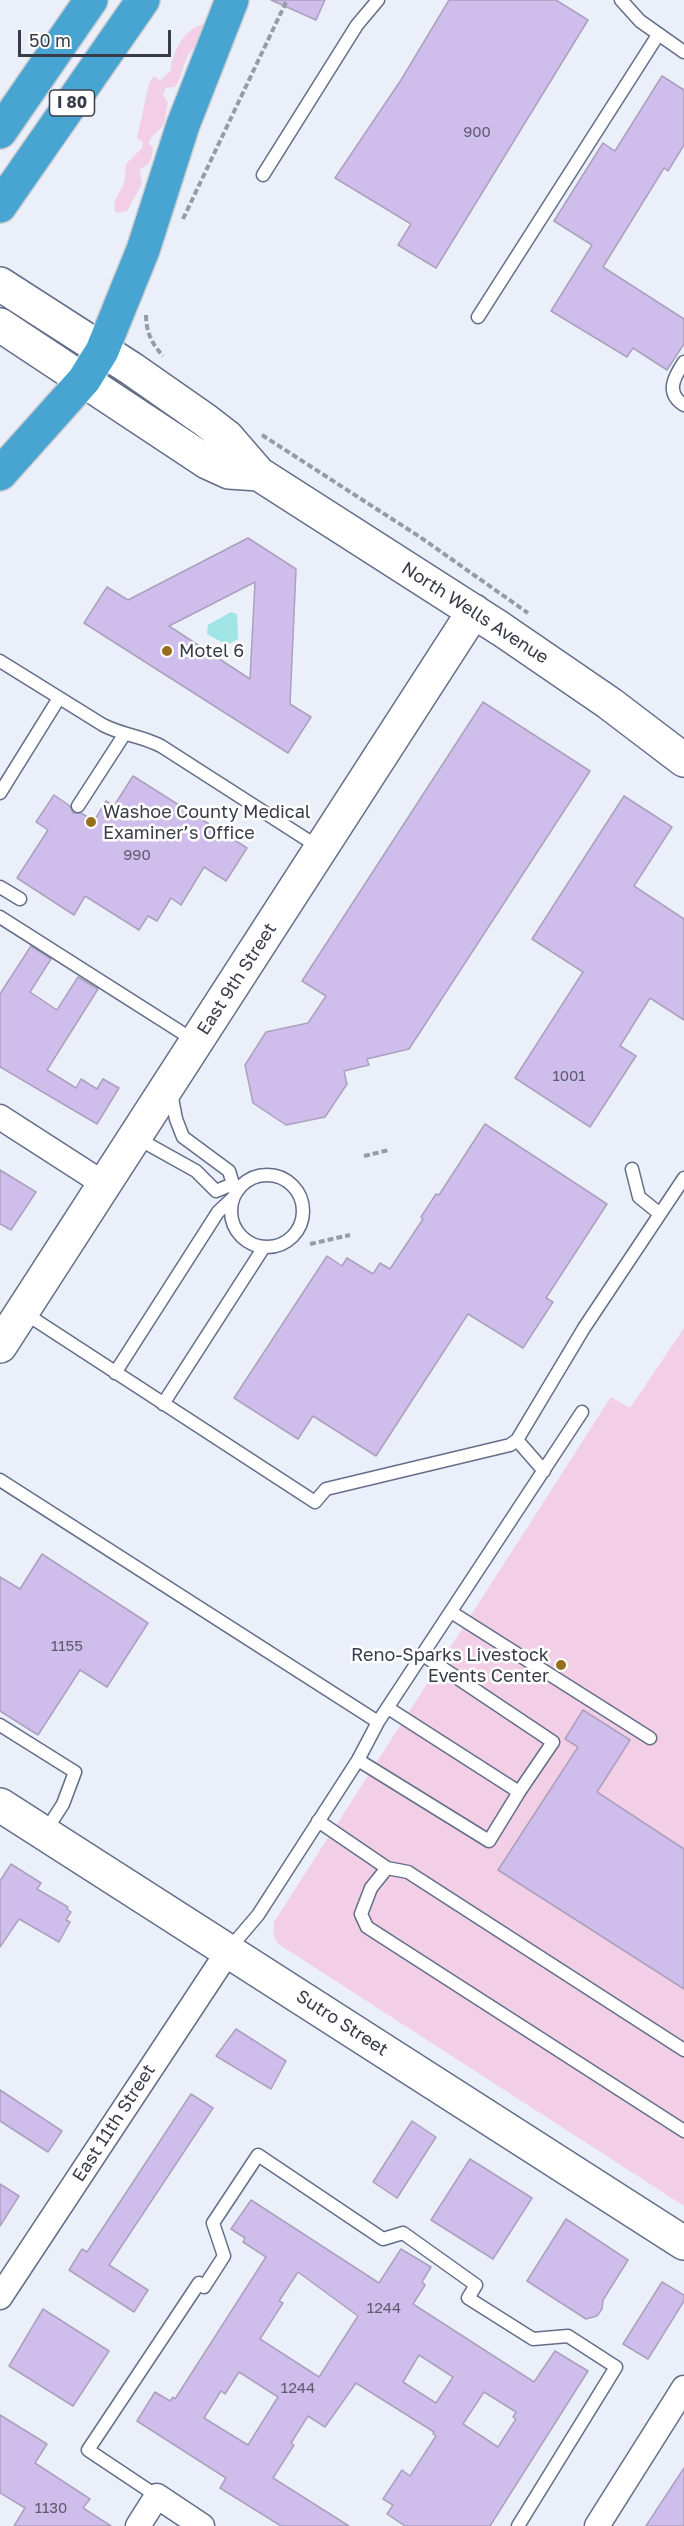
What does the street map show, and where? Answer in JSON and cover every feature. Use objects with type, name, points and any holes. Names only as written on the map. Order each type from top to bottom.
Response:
[{"type":"highway","name":"I 80","points":[[0,132],[91,0]]},
{"type":"highway","name":"I 80","points":[[0,206],[143,0]]},
{"type":"highway","points":[[0,474],[84,380],[102,351],[143,250],[183,125],[232,0]]},
{"type":"street","name":"North Wells Avenue","points":[[0,284],[227,437],[259,474],[474,611],[609,703],[684,760]]},
{"type":"street","name":"North Wells Avenue","points":[[0,325],[207,462],[229,472],[259,474]]},
{"type":"street","name":"East 9th Street","points":[[9,1324],[135,1137],[474,611]]},
{"type":"street","points":[[0,1117],[104,1184]]},
{"type":"street","name":"Sutro Street","points":[[0,1805],[684,2243]]},
{"type":"street","name":"East 11th Street","points":[[0,2297],[229,1950]]},
{"type":"street","points":[[597,2526],[684,2388]]},
{"type":"street","points":[[138,2526],[157,2496],[202,2526]]},
{"type":"lane","points":[[263,175],[357,25],[378,0]]},
{"type":"lane","points":[[621,0],[639,21],[684,52]]},
{"type":"lane","points":[[478,317],[658,35]]},
{"type":"lane","points":[[684,362],[672,380],[672,388],[678,401],[684,405]]},
{"type":"lane","points":[[0,661],[103,726],[124,735],[147,739],[161,746],[321,849]]},
{"type":"lane","points":[[0,793],[59,698]]},
{"type":"lane","points":[[78,806],[124,735]]},
{"type":"lane","points":[[0,887],[20,899]]},
{"type":"lane","points":[[0,917],[196,1042]]},
{"type":"lane","points":[[115,1373],[218,1212],[235,1190],[248,1180],[272,1175],[284,1179],[293,1186],[300,1197],[303,1208],[302,1221],[297,1232],[277,1246],[264,1247],[244,1238],[237,1230],[231,1208],[235,1190],[229,1171],[183,1137],[176,1119],[170,1083]]},
{"type":"lane","points":[[135,1137],[196,1172],[216,1191],[235,1190]]},
{"type":"lane","points":[[632,1169],[639,1197],[660,1214]]},
{"type":"lane","points":[[9,1324],[115,1373],[315,1502],[326,1489],[510,1445],[517,1440],[584,1328],[684,1178]]},
{"type":"lane","points":[[163,1404],[264,1247]]},
{"type":"lane","points":[[229,1950],[258,1915],[357,1760],[378,1722],[582,1412]]},
{"type":"lane","points":[[517,1440],[544,1471]]},
{"type":"lane","points":[[0,1480],[378,1722]]},
{"type":"lane","points":[[451,1612],[650,1738]]},
{"type":"lane","points":[[357,1760],[489,1841],[553,1742],[423,1655]]},
{"type":"lane","points":[[388,1708],[519,1792]]},
{"type":"lane","points":[[0,1725],[75,1772],[63,1804],[45,1833]]},
{"type":"lane","points":[[318,1821],[387,1868],[408,1872],[684,2050]]},
{"type":"lane","points":[[387,1868],[371,1888],[361,1914],[367,1927],[684,2131]]},
{"type":"lane","points":[[157,2496],[88,2450],[199,2283],[204,2287],[224,2256],[213,2223],[258,2155],[383,2239],[403,2233],[476,2285],[468,2298],[533,2339],[568,2336],[616,2367],[518,2526]]},
{"type":"path","points":[[179,226],[287,0]]},
{"type":"path","points":[[146,310],[146,328],[153,346],[170,364]]},
{"type":"path","points":[[254,429],[420,537],[534,617]]},
{"type":"path","points":[[364,1156],[389,1150]]},
{"type":"path","points":[[310,1244],[350,1235]]},
{"type":"shaded area","points":[[204,24],[199,45],[189,53],[178,82],[175,87],[166,88],[163,95],[168,103],[165,121],[150,141],[149,144],[153,147],[150,161],[140,169],[142,184],[127,211],[116,213],[115,201],[124,183],[126,164],[142,148],[143,143],[137,138],[149,83],[154,76],[160,81],[171,70],[174,55],[185,35]]},
{"type":"shaded area","points":[[231,612],[237,614],[238,639],[227,645],[207,634],[208,625]]},
{"type":"shaded area","name":"Reno-Sparks Livestock Events Center","points":[[684,1328],[684,2206],[277,1943],[273,1933],[274,1922],[611,1397],[630,1408]]},
{"type":"building","points":[[271,0],[325,0],[316,20]]},
{"type":"building","points":[[449,0],[556,0],[588,20],[436,268],[398,245],[411,224],[335,178],[401,80]]},
{"type":"building","points":[[662,76],[684,90],[684,145],[668,171],[664,168],[603,267],[684,319],[684,344],[667,370],[633,348],[627,357],[551,311],[592,245],[554,221],[603,143],[615,151]]},
{"type":"building","name":"Motel 6","points":[[248,538],[296,569],[290,704],[311,717],[288,753],[84,623],[107,587],[128,600]],"holes":[[[255,582],[250,679],[169,626]]]},
{"type":"building","points":[[483,702],[590,771],[409,1049],[367,1059],[369,1065],[344,1071],[347,1084],[325,1117],[286,1125],[253,1103],[245,1065],[266,1032],[308,1023],[326,996],[302,981]]},
{"type":"building","points":[[133,776],[247,848],[226,881],[204,867],[181,905],[171,898],[157,921],[148,916],[139,930],[85,896],[74,915],[17,878],[48,830],[36,822],[54,795],[70,806],[73,813],[81,813],[94,821],[106,801],[114,806]]},
{"type":"building","points":[[624,796],[672,827],[634,886],[684,919],[684,1020],[650,998],[620,1046],[636,1056],[590,1127],[515,1078],[583,972],[532,939]]},
{"type":"building","points":[[31,946],[51,959],[30,992],[57,1010],[78,977],[98,989],[47,1070],[76,1088],[81,1079],[97,1089],[103,1079],[119,1088],[97,1124],[0,1067],[0,994]]},
{"type":"building","points":[[485,1124],[607,1204],[546,1298],[553,1302],[523,1348],[468,1314],[376,1456],[313,1416],[298,1439],[234,1398],[327,1256],[342,1266],[347,1258],[373,1274],[380,1263],[390,1269],[423,1219],[421,1217],[436,1194],[439,1195]]},
{"type":"building","points":[[0,1170],[36,1192],[11,1230],[0,1224]]},
{"type":"building","points":[[42,1554],[148,1623],[107,1687],[80,1670],[38,1735],[0,1711],[0,1577],[20,1589]]},
{"type":"building","points":[[583,1710],[630,1740],[597,1792],[684,1849],[684,1989],[498,1870],[578,1747],[565,1739]]},
{"type":"building","points":[[11,1864],[41,1883],[37,1889],[68,1907],[67,1909],[71,1912],[66,1920],[70,1922],[59,1942],[19,1919],[0,1947],[0,1881]]},
{"type":"building","points":[[236,2029],[286,2061],[271,2089],[216,2056]]},
{"type":"building","points":[[0,2090],[62,2131],[48,2152],[0,2121]]},
{"type":"building","points":[[191,2094],[213,2108],[109,2265],[148,2290],[134,2312],[69,2270],[82,2249],[87,2252]]},
{"type":"building","points":[[412,2121],[436,2137],[397,2198],[373,2182]]},
{"type":"building","points":[[470,2159],[532,2198],[493,2259],[431,2220]]},
{"type":"building","points":[[0,2184],[19,2196],[0,2226]]},
{"type":"building","points":[[251,2200],[379,2283],[401,2249],[431,2267],[422,2282],[425,2285],[413,2304],[534,2382],[555,2351],[588,2371],[490,2526],[405,2526],[387,2514],[393,2505],[383,2499],[402,2470],[410,2476],[436,2436],[434,2432],[356,2383],[325,2427],[308,2416],[291,2443],[294,2445],[273,2478],[349,2526],[281,2526],[220,2488],[226,2478],[137,2421],[155,2392],[170,2401],[173,2397],[175,2399],[266,2257],[243,2242],[245,2238],[231,2229]],"holes":[[[298,2272],[358,2316],[319,2377],[260,2339],[283,2303],[279,2301]],[[419,2355],[453,2377],[436,2403],[403,2382]],[[239,2372],[278,2397],[248,2445],[204,2418],[221,2391],[225,2394]],[[484,2392],[516,2412],[513,2417],[516,2419],[498,2447],[463,2424]]]},
{"type":"building","points":[[566,2219],[628,2260],[603,2300],[602,2309],[597,2316],[586,2319],[527,2281]]},
{"type":"building","points":[[662,2282],[684,2295],[684,2301],[648,2359],[623,2344]]},
{"type":"building","points":[[43,2309],[109,2351],[73,2406],[9,2366]]},
{"type":"building","points":[[0,2415],[47,2444],[35,2463],[90,2499],[83,2508],[111,2526],[14,2526],[25,2508],[0,2493]]},
{"type":"building","points":[[684,2468],[684,2526],[646,2526]]},
{"type":"place","name":"Motel 6","points":[[167,651]]},
{"type":"place","name":"Washoe County Medical Examiner’s Office","points":[[91,822]]},
{"type":"place","name":"Reno-Sparks Livestock Events Center","points":[[561,1665]]}]
